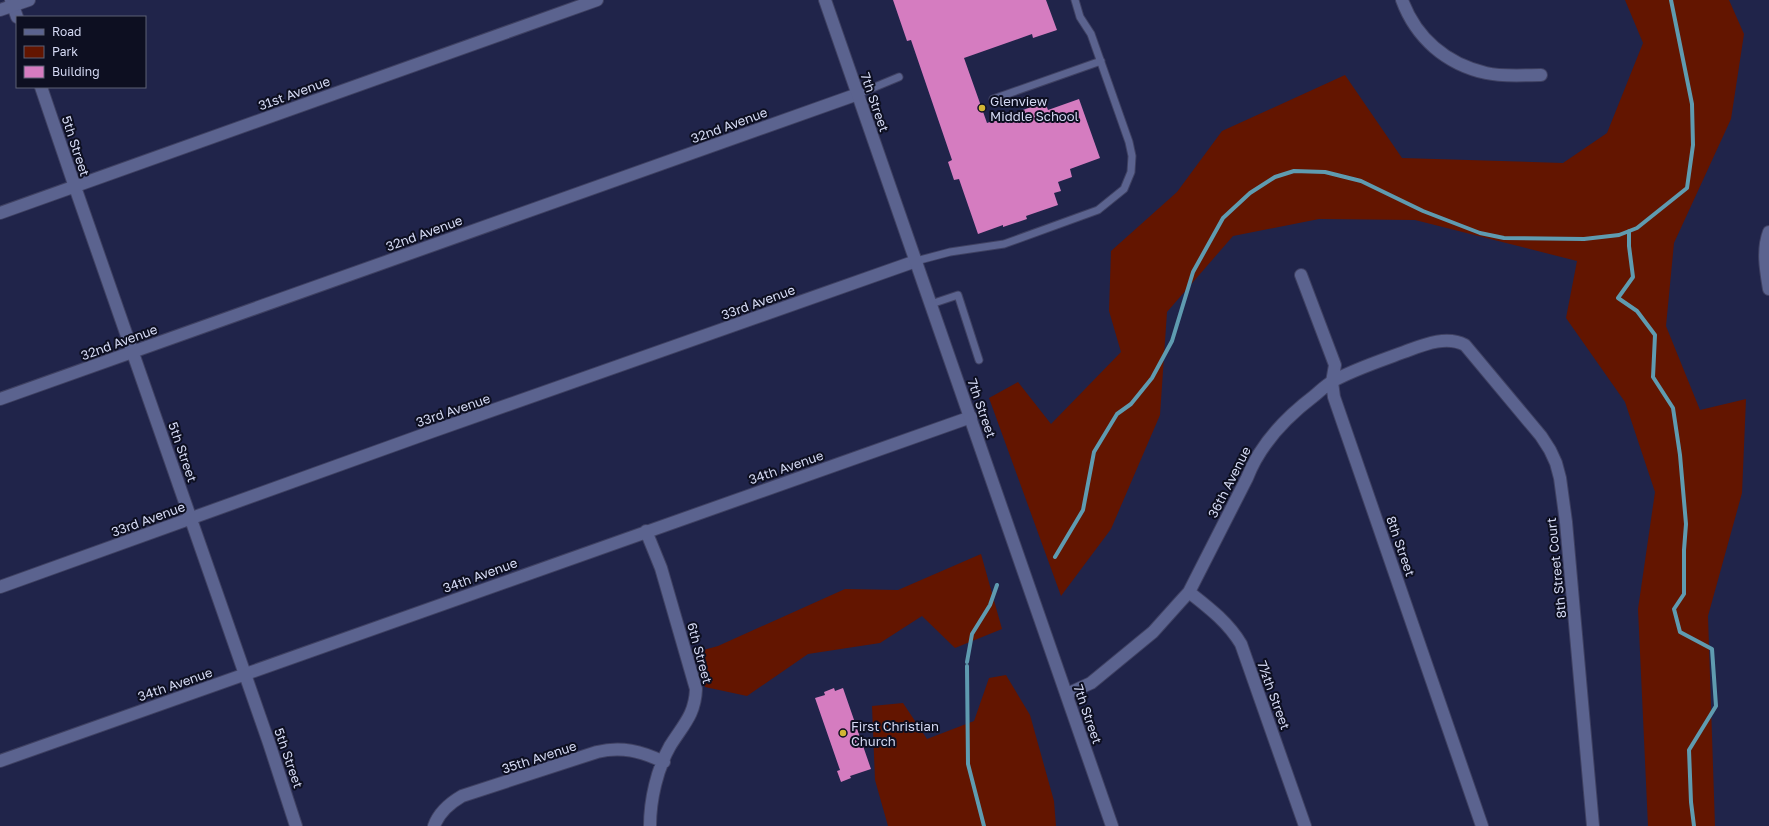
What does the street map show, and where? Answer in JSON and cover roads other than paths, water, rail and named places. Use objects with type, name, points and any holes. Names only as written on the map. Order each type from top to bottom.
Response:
[{"type":"street","points":[[0,10],[13,8],[29,0]]},
{"type":"street","name":"31st Avenue","points":[[0,213],[597,0]]},
{"type":"street","name":"7th Street","points":[[825,0],[971,416],[1112,826]]},
{"type":"street","points":[[1402,0],[1410,19],[1427,42],[1441,54],[1455,62],[1486,73],[1541,75]]},
{"type":"street","name":"5th Street","points":[[41,88],[269,743],[296,826]]},
{"type":"street","name":"32nd Avenue","points":[[0,399],[858,94]]},
{"type":"street","points":[[1769,232],[1765,248],[1766,272],[1769,289]]},
{"type":"street","name":"33rd Avenue","points":[[0,587],[428,433],[916,261]]},
{"type":"street","name":"8th Street","points":[[1301,275],[1335,365],[1332,382],[1334,397],[1482,826]]},
{"type":"street","name":"36th Avenue","points":[[1066,694],[1091,683],[1153,632],[1189,592],[1247,478],[1254,460],[1267,441],[1294,411],[1332,382],[1356,370],[1429,344],[1446,341],[1459,342]]},
{"type":"street","name":"8th Street Court","points":[[1459,342],[1466,345],[1541,436],[1556,463],[1560,478],[1566,522],[1593,826]]},
{"type":"street","name":"34th Avenue","points":[[0,761],[971,416]]},
{"type":"street","name":"6th Street","points":[[646,531],[661,568],[696,689],[694,706],[670,748],[657,777],[650,814],[650,826]]},
{"type":"street","name":"7½th Street","points":[[1189,592],[1227,624],[1234,632],[1240,644],[1305,826]]},
{"type":"street","name":"35th Avenue","points":[[434,825],[446,808],[462,796],[597,752],[610,749],[630,749],[664,762]]},
{"type":"lane","points":[[916,261],[950,252],[1004,244],[1074,220],[1098,210],[1124,189],[1131,172],[1132,156],[1129,142],[1091,34],[1080,17],[1075,0]]},
{"type":"lane","points":[[993,99],[1101,61]]},
{"type":"lane","points":[[858,94],[899,77]]},
{"type":"lane","points":[[931,304],[958,295],[979,360]]},
{"type":"waterway","points":[[1055,557],[1083,510],[1094,452],[1117,414],[1131,404],[1152,378],[1172,341],[1193,272],[1223,218],[1250,193],[1275,177],[1294,171],[1325,172],[1361,181],[1423,211],[1480,233],[1504,238],[1584,239],[1619,235],[1637,228],[1687,188],[1693,145],[1692,104],[1671,0]]},
{"type":"waterway","points":[[1629,231],[1629,246],[1633,277],[1618,298],[1637,311],[1655,335],[1653,377],[1673,408],[1680,455],[1686,524],[1684,550],[1684,594],[1674,609],[1680,632],[1712,649],[1716,706],[1689,750],[1691,802],[1694,826]]},
{"type":"waterway","points":[[967,662],[972,634],[990,605],[997,585]]},
{"type":"waterway","points":[[967,666],[968,764],[984,826]]},
{"type":"place","name":"Glenview Middle School","points":[[982,108]]},
{"type":"place","name":"First Christian Church","points":[[843,733]]}]
